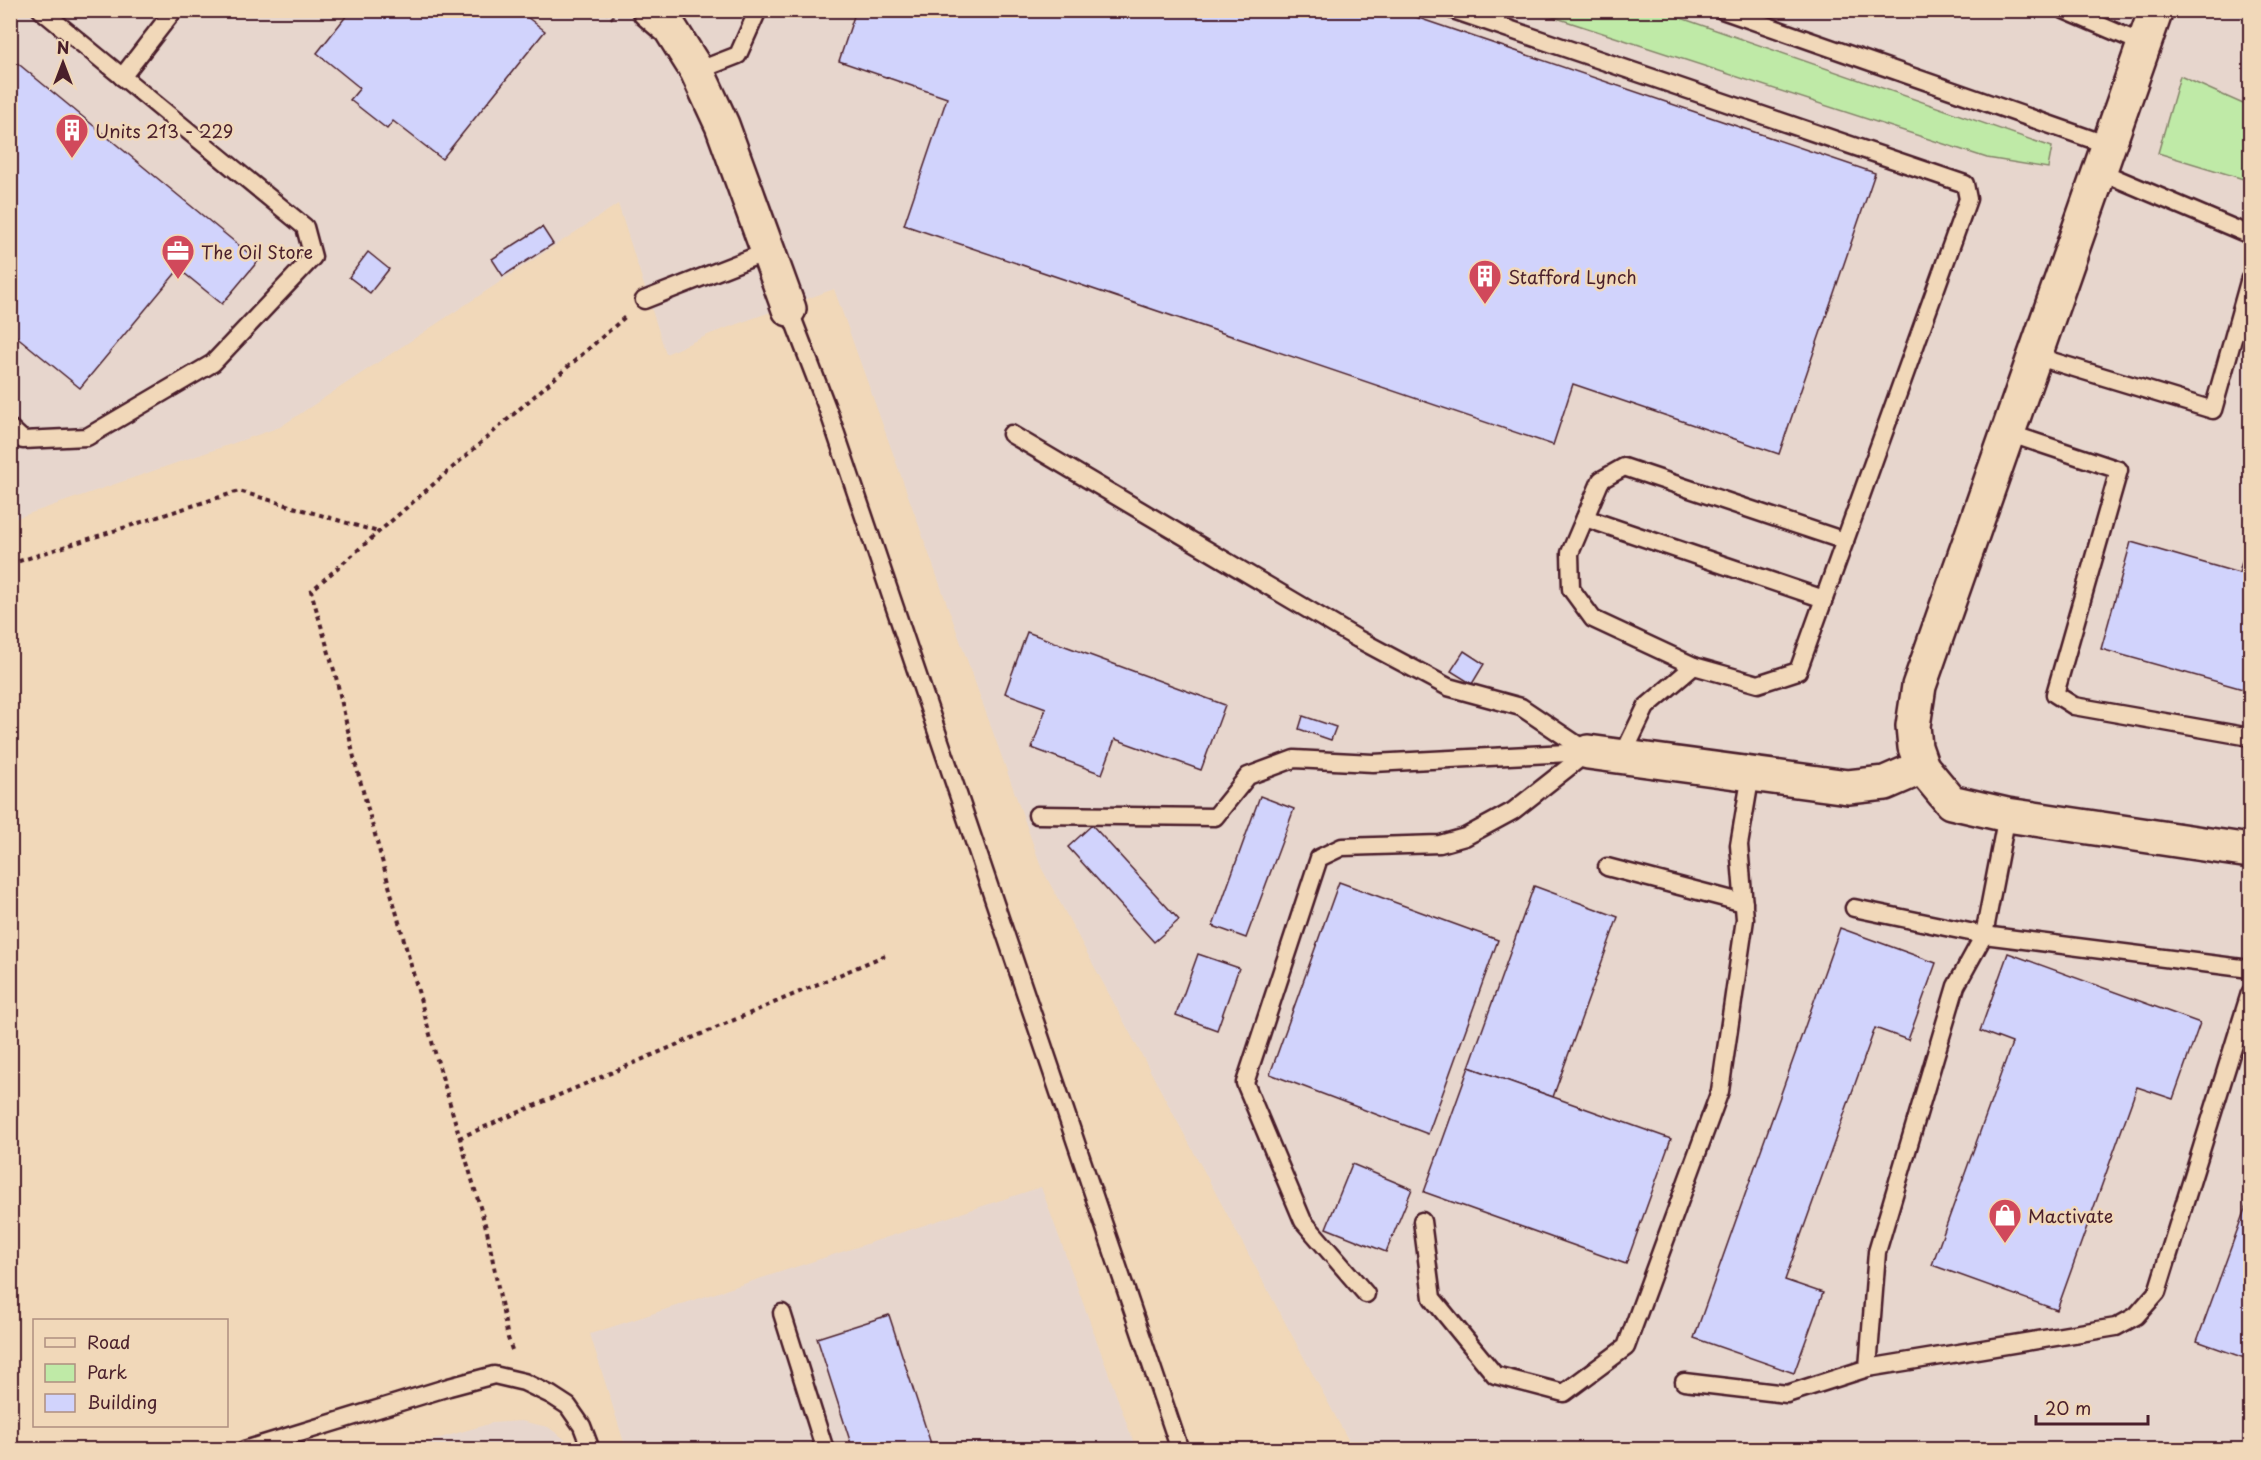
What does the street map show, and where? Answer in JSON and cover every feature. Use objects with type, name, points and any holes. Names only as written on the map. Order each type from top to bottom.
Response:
[{"type":"street","points":[[2156,10],[1919,686],[1913,726],[1915,747],[1922,767],[1951,802],[2007,815],[2250,851]]},
{"type":"street","points":[[635,18],[670,28],[697,71],[722,125],[789,309]]},
{"type":"street","points":[[1588,752],[1848,787],[1885,783],[1922,767]]},
{"type":"lane","points":[[15,437],[87,436],[213,363],[313,257],[305,227],[41,10]]},
{"type":"lane","points":[[122,77],[174,10]]},
{"type":"lane","points":[[697,71],[738,55],[758,10]]},
{"type":"lane","points":[[1454,10],[1965,184],[1968,199],[1845,541],[1798,671],[1758,684],[1694,666],[1593,620],[1571,589],[1570,553],[1601,480],[1624,467],[1845,541]]},
{"type":"lane","points":[[1722,10],[2104,158],[2250,235]]},
{"type":"lane","points":[[2064,10],[2144,44]]},
{"type":"lane","points":[[644,300],[769,251]]},
{"type":"lane","points":[[2035,356],[2213,410],[2250,278]]},
{"type":"lane","points":[[789,309],[829,413],[1180,1449]]},
{"type":"lane","points":[[2008,433],[2120,470],[2055,694],[2074,706],[2250,737]]},
{"type":"lane","points":[[1011,434],[1358,639],[1448,687],[1521,707],[1588,752]]},
{"type":"lane","points":[[1585,518],[1824,599]]},
{"type":"lane","points":[[1622,757],[1646,707],[1694,666]]},
{"type":"lane","points":[[1037,815],[1215,817],[1248,776],[1294,759],[1373,763],[1588,752]]},
{"type":"lane","points":[[1366,1294],[1304,1221],[1245,1083],[1320,858],[1342,847],[1440,844],[1465,837],[1513,811],[1588,752]]},
{"type":"lane","points":[[1422,1221],[1432,1298],[1495,1375],[1564,1393],[1626,1347],[1720,1091],[1745,919],[1739,845],[1751,774]]},
{"type":"lane","points":[[1868,1368],[1877,1252],[1956,986],[1984,935],[2007,815]]},
{"type":"lane","points":[[1607,867],[1743,903]]},
{"type":"lane","points":[[1854,908],[1984,935],[2250,969]]},
{"type":"lane","points":[[1684,1382],[1787,1394],[1868,1368],[2116,1327],[2136,1316],[2157,1292],[2250,993]]},
{"type":"lane","points":[[782,1313],[825,1449]]},
{"type":"lane","points":[[244,1449],[494,1375],[524,1382],[568,1406],[582,1426],[591,1449]]},
{"type":"path","points":[[605,10],[635,18]]},
{"type":"path","points":[[524,1382],[508,1338],[487,1231],[355,762],[336,677],[311,591],[644,300]]},
{"type":"path","points":[[10,564],[239,492],[379,533]]},
{"type":"path","points":[[459,1137],[888,954]]},
{"type":"shaded area","points":[[10,11],[2250,11],[2250,1449],[1353,1449],[1042,869],[834,289],[710,334],[666,354],[618,204],[280,427],[11,520]]},
{"type":"shaded area","points":[[1041,1187],[1136,1449],[626,1449],[590,1334]]},
{"type":"shaded area","points":[[521,1421],[548,1427],[566,1440],[570,1449],[402,1449],[492,1423]]},
{"type":"green space","points":[[1535,11],[1661,11],[2052,147],[2048,168],[1987,158]]},
{"type":"green space","points":[[2180,76],[2250,107],[2250,181],[2158,153]]},
{"type":"building","points":[[351,10],[518,10],[545,31],[442,159],[393,121],[387,129],[350,100],[360,88],[317,53]]},
{"type":"building","name":"Stafford Lynch","points":[[856,10],[1395,10],[1875,173],[1779,454],[1573,384],[1553,445],[904,225],[947,98],[839,61]]},
{"type":"building","name":"Units 213 - 229","points":[[10,57],[258,261],[222,304],[179,269],[80,388],[10,331]]},
{"type":"building","points":[[542,227],[553,244],[503,276],[492,259]]},
{"type":"building","points":[[368,252],[389,269],[370,293],[349,277]]},
{"type":"building","points":[[2250,532],[2250,691],[2101,649],[2131,542],[2239,573]]},
{"type":"building","points":[[1027,632],[1225,705],[1201,770],[1115,739],[1102,774],[1032,748],[1046,708],[1005,693]]},
{"type":"building","points":[[1464,651],[1484,664],[1472,684],[1451,671]]},
{"type":"building","points":[[1303,716],[1336,727],[1331,740],[1299,729]]},
{"type":"building","points":[[1260,796],[1294,809],[1246,938],[1213,926]]},
{"type":"building","points":[[1092,825],[1179,920],[1154,942],[1068,847]]},
{"type":"building","points":[[1339,882],[1498,940],[1428,1134],[1270,1074]]},
{"type":"building","points":[[1534,886],[1618,917],[1553,1097],[1469,1067]]},
{"type":"building","points":[[1840,928],[1936,963],[1908,1040],[1875,1028],[1785,1280],[1823,1293],[1794,1373],[1694,1338]]},
{"type":"building","points":[[2008,953],[2200,1023],[2173,1099],[2137,1087],[2057,1310],[1932,1265],[2012,1043],[1980,1031]]},
{"type":"building","points":[[1198,954],[1239,968],[1217,1030],[1176,1015]]},
{"type":"building","points":[[1469,1067],[1671,1139],[1626,1264],[1424,1192]]},
{"type":"building","points":[[1352,1164],[1412,1189],[1386,1252],[1326,1228]]},
{"type":"building","points":[[2250,1195],[2250,1360],[2197,1341]]},
{"type":"building","points":[[889,1315],[933,1450],[853,1450],[817,1338]]},
{"type":"place","name":"Units 213 - 229","points":[[72,159]]},
{"type":"place","name":"The Oil Store","points":[[178,280]]},
{"type":"place","name":"Stafford Lynch","points":[[1485,305]]},
{"type":"place","name":"Mactivate","points":[[2005,1244]]}]
